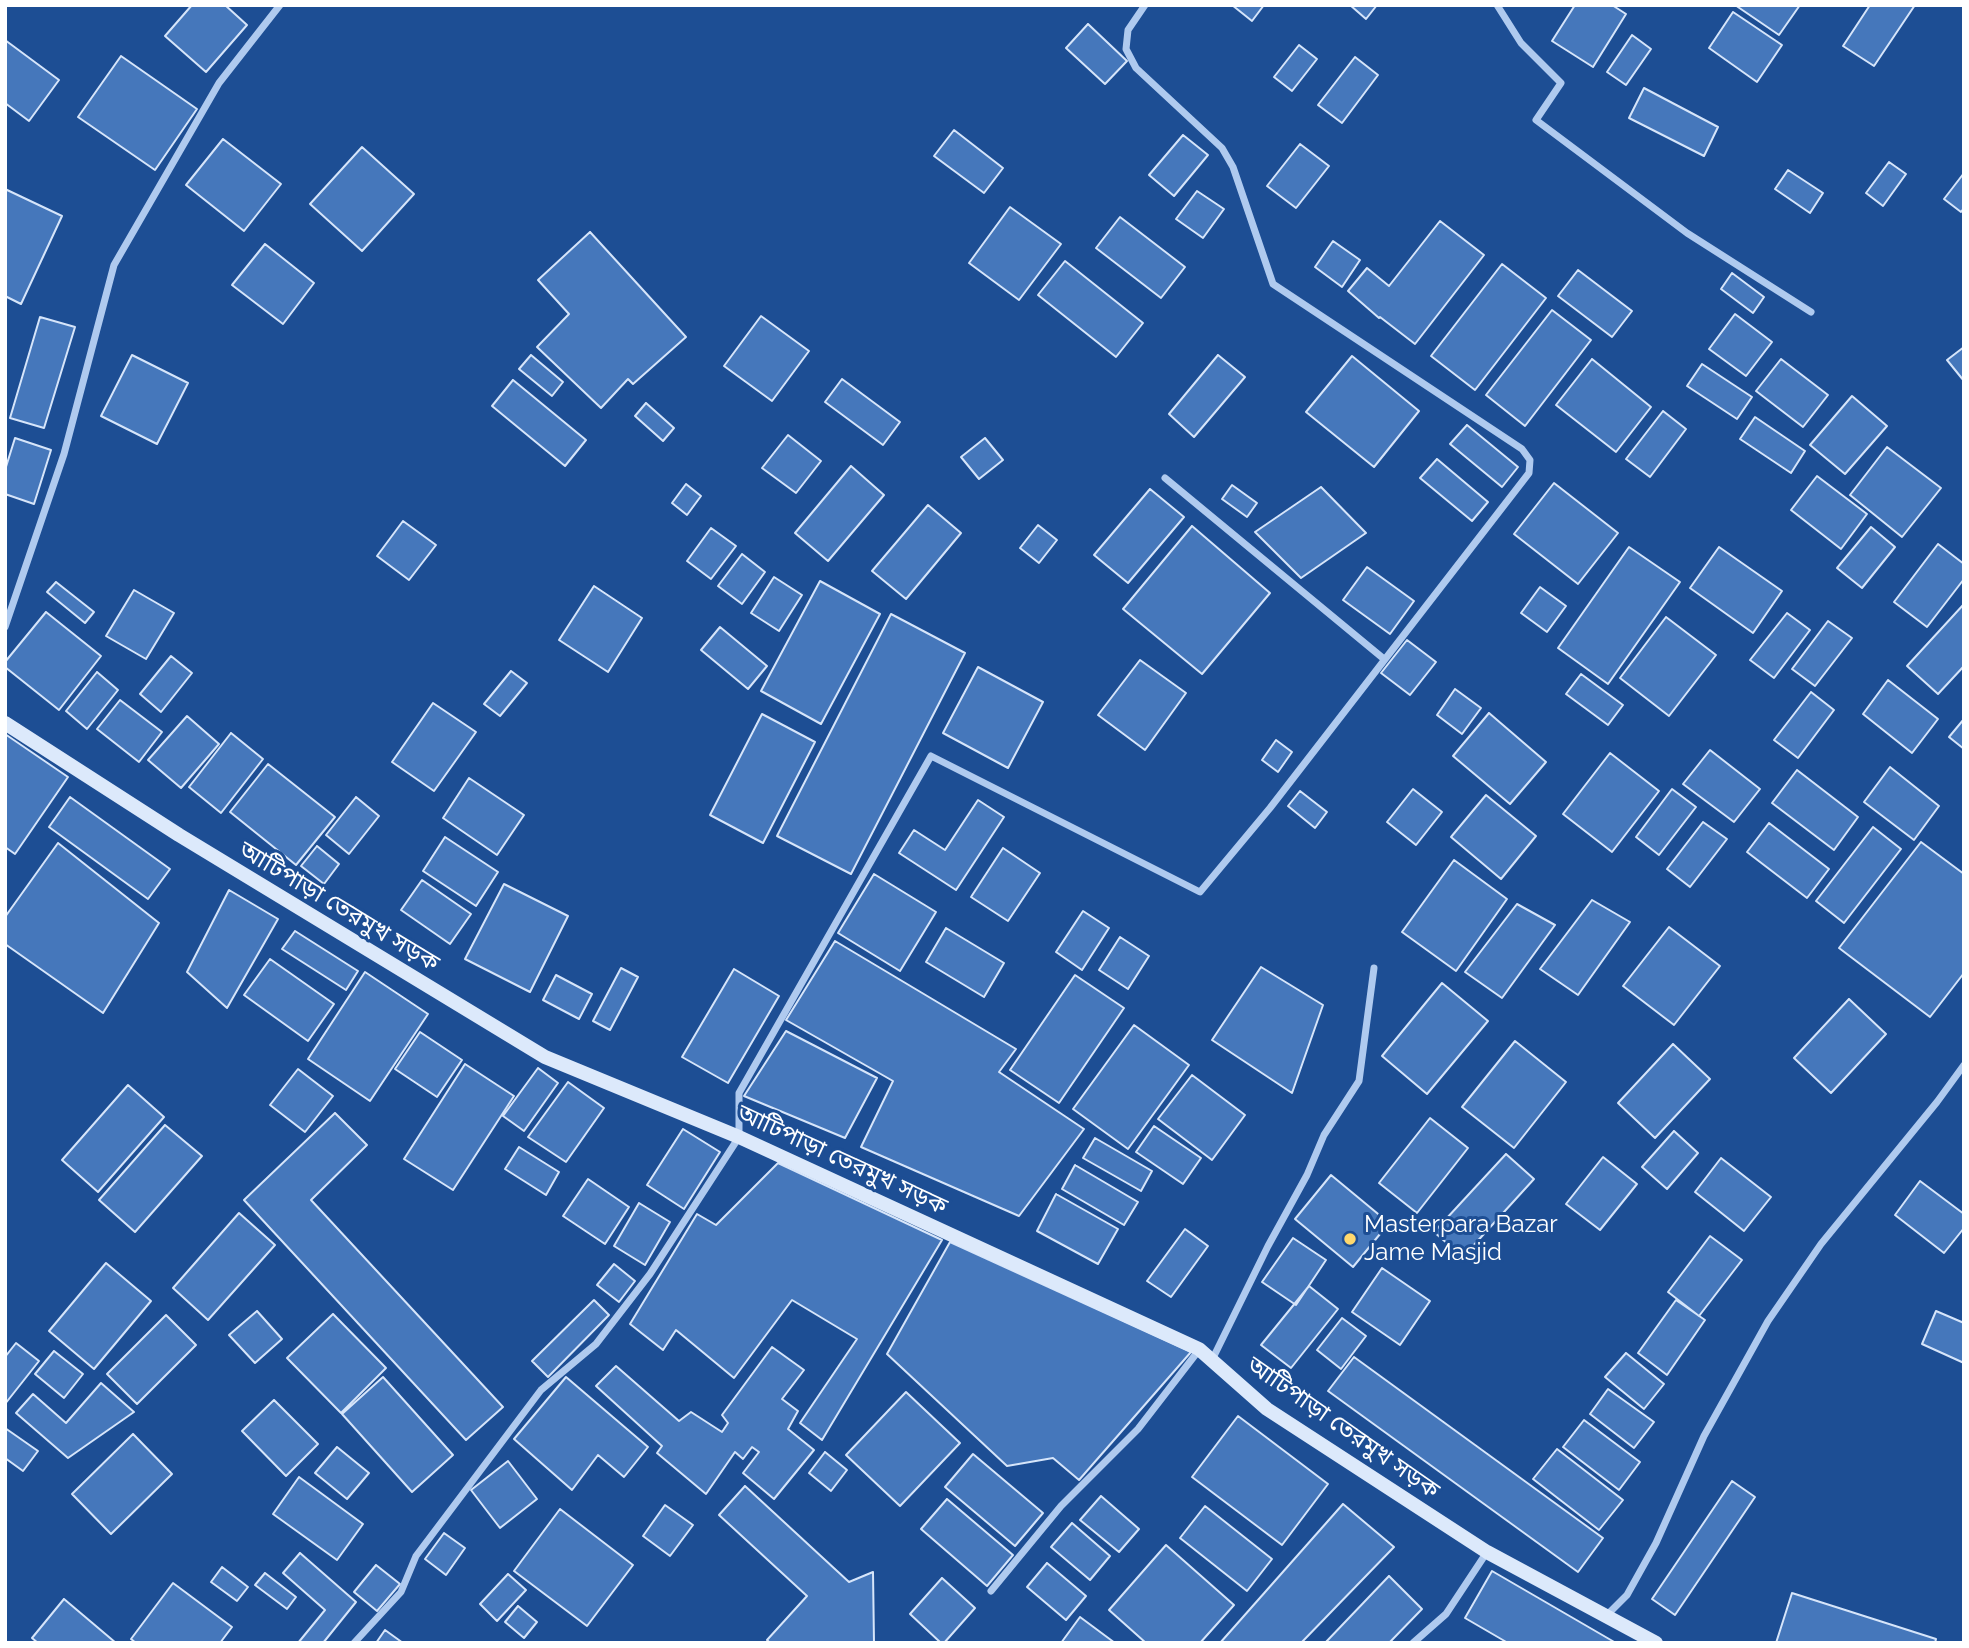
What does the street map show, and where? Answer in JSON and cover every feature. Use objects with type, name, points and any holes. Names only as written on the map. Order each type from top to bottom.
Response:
[{"type":"main road","name":"আটিপাড়া তেরমুখ সড়ক","points":[[5,723],[190,842],[545,1057],[739,1137],[1199,1349],[1267,1409],[1487,1552],[1653,1642]]},
{"type":"street","points":[[5,627],[64,454],[114,265],[219,83],[280,5]]},
{"type":"street","points":[[354,1643],[401,1592],[416,1556],[541,1390],[596,1345],[649,1274],[739,1137],[739,1093],[930,756],[1200,892],[1270,808],[1528,473],[1530,460],[1522,449],[1273,284],[1233,167],[1222,148],[1136,68],[1126,49],[1128,30],[1145,5]]},
{"type":"street","points":[[1497,5],[1521,43],[1561,83],[1536,120],[1687,233],[1811,312]]},
{"type":"street","points":[[1165,478],[1384,659]]},
{"type":"street","points":[[1212,1360],[1268,1246],[1307,1175],[1324,1135],[1359,1081],[1374,968]]},
{"type":"street","points":[[1606,1616],[1627,1595],[1656,1543],[1704,1436],[1768,1321],[1821,1244],[1964,1065]]},
{"type":"street","points":[[991,1591],[1060,1506],[1138,1429],[1199,1349]]},
{"type":"street","points":[[1413,1643],[1446,1614],[1487,1552]]},
{"type":"building","points":[[192,5],[225,5],[247,25],[206,72],[165,36]]},
{"type":"building","points":[[1232,5],[1264,5],[1252,21]]},
{"type":"building","points":[[1350,5],[1377,5],[1366,19]]},
{"type":"building","points":[[1575,5],[1612,5],[1626,14],[1593,67],[1552,41]]},
{"type":"building","points":[[1735,5],[1800,5],[1779,35]]},
{"type":"building","points":[[1870,5],[1915,5],[1874,66],[1843,46]]},
{"type":"building","points":[[1733,12],[1782,45],[1757,82],[1709,48]]},
{"type":"building","points":[[1088,24],[1127,61],[1105,84],[1066,48]]},
{"type":"building","points":[[1632,35],[1651,49],[1626,85],[1607,72]]},
{"type":"building","points":[[5,40],[59,80],[29,121],[5,103]]},
{"type":"building","points":[[1299,45],[1317,59],[1292,91],[1274,77]]},
{"type":"building","points":[[121,56],[197,109],[155,170],[78,117]]},
{"type":"building","points":[[1355,57],[1378,75],[1342,123],[1318,105]]},
{"type":"building","points":[[1644,88],[1718,127],[1704,156],[1629,118]]},
{"type":"building","points":[[954,130],[1003,168],[984,193],[934,156]]},
{"type":"building","points":[[1183,135],[1208,155],[1174,196],[1149,175]]},
{"type":"building","points":[[223,139],[281,184],[244,231],[186,185]]},
{"type":"building","points":[[1300,144],[1329,166],[1296,208],[1267,186]]},
{"type":"building","points":[[362,147],[414,194],[362,251],[310,204]]},
{"type":"building","points":[[1889,162],[1906,174],[1883,206],[1866,193]]},
{"type":"building","points":[[1788,170],[1823,193],[1810,213],[1775,189]]},
{"type":"building","points":[[1964,173],[1964,208],[1961,212],[1944,199]]},
{"type":"building","points":[[5,189],[62,216],[21,304],[5,296]]},
{"type":"building","points":[[1197,191],[1224,209],[1203,238],[1176,219]]},
{"type":"building","points":[[1010,207],[1061,244],[1019,300],[969,263]]},
{"type":"building","points":[[1120,217],[1185,267],[1161,298],[1096,248]]},
{"type":"building","points":[[1440,221],[1484,255],[1415,344],[1348,291],[1367,268],[1389,286]]},
{"type":"building","points":[[590,232],[686,337],[633,384],[628,379],[601,408],[537,347],[569,314],[538,280]]},
{"type":"building","points":[[1333,241],[1360,260],[1342,287],[1315,267]]},
{"type":"building","points":[[265,244],[314,283],[283,324],[232,285]]},
{"type":"building","points":[[1065,261],[1143,323],[1116,357],[1038,295]]},
{"type":"building","points":[[1502,264],[1546,298],[1475,390],[1431,356]]},
{"type":"building","points":[[1578,270],[1632,311],[1612,337],[1558,296]]},
{"type":"building","points":[[1732,273],[1764,297],[1753,313],[1721,289]]},
{"type":"building","points":[[1552,310],[1591,340],[1525,426],[1486,395]]},
{"type":"building","points":[[1735,314],[1772,342],[1746,376],[1709,349]]},
{"type":"building","points":[[761,316],[809,351],[772,401],[724,366]]},
{"type":"building","points":[[40,317],[75,327],[44,428],[10,418]]},
{"type":"building","points":[[1964,347],[1964,381],[1947,360]]},
{"type":"building","points":[[132,355],[188,383],[157,444],[101,416]]},
{"type":"building","points":[[531,355],[563,382],[552,396],[519,369]]},
{"type":"building","points":[[1218,355],[1245,377],[1194,437],[1169,414]]},
{"type":"building","points":[[1352,356],[1419,411],[1374,467],[1306,412]]},
{"type":"building","points":[[1592,359],[1651,407],[1616,452],[1556,405]]},
{"type":"building","points":[[1781,359],[1828,395],[1803,427],[1756,391]]},
{"type":"building","points":[[1702,364],[1752,397],[1737,419],[1687,386]]},
{"type":"building","points":[[842,379],[900,422],[883,445],[825,402]]},
{"type":"building","points":[[513,380],[586,440],[565,466],[492,406]]},
{"type":"building","points":[[1852,396],[1887,426],[1845,474],[1810,445]]},
{"type":"building","points":[[646,403],[674,428],[663,441],[635,416]]},
{"type":"building","points":[[1663,411],[1686,429],[1650,477],[1626,459]]},
{"type":"building","points":[[1755,417],[1805,451],[1791,473],[1740,439]]},
{"type":"building","points":[[1467,425],[1518,467],[1502,487],[1450,444]]},
{"type":"building","points":[[788,435],[821,461],[796,493],[762,468]]},
{"type":"building","points":[[15,438],[51,450],[34,504],[5,494],[5,470]]},
{"type":"building","points":[[985,438],[1003,460],[979,479],[961,457]]},
{"type":"building","points":[[1887,447],[1941,488],[1902,537],[1850,495]]},
{"type":"building","points":[[1437,459],[1488,502],[1472,521],[1420,478]]},
{"type":"building","points":[[851,466],[884,495],[828,561],[795,533]]},
{"type":"building","points":[[1817,476],[1867,514],[1841,549],[1791,510]]},
{"type":"building","points":[[1554,483],[1618,533],[1578,584],[1514,534]]},
{"type":"building","points":[[686,484],[701,496],[687,515],[672,503]]},
{"type":"building","points":[[1232,485],[1257,503],[1247,517],[1222,499]]},
{"type":"building","points":[[1321,487],[1366,533],[1301,578],[1255,532]]},
{"type":"building","points":[[1150,489],[1184,517],[1128,583],[1094,555]]},
{"type":"building","points":[[928,505],[961,533],[906,599],[872,571]]},
{"type":"building","points":[[403,521],[436,545],[409,580],[377,556]]},
{"type":"building","points":[[1038,525],[1057,540],[1039,563],[1020,548]]},
{"type":"building","points":[[1192,526],[1270,593],[1202,674],[1123,609]]},
{"type":"building","points":[[1871,527],[1895,547],[1862,588],[1837,568]]},
{"type":"building","points":[[711,528],[736,546],[711,579],[687,561]]},
{"type":"building","points":[[1938,544],[1964,564],[1964,579],[1927,627],[1894,602]]},
{"type":"building","points":[[1629,547],[1680,582],[1608,684],[1558,648]]},
{"type":"building","points":[[1719,547],[1782,591],[1753,633],[1690,588]]},
{"type":"building","points":[[742,554],[765,572],[742,604],[718,586]]},
{"type":"building","points":[[1367,567],[1414,601],[1390,634],[1343,600]]},
{"type":"building","points":[[774,577],[802,595],[779,631],[751,613]]},
{"type":"building","points":[[820,581],[880,614],[821,724],[761,691]]},
{"type":"building","points":[[56,582],[94,612],[85,623],[47,592]]},
{"type":"building","points":[[594,586],[642,618],[608,672],[559,640]]},
{"type":"building","points":[[1540,587],[1566,606],[1547,632],[1521,613]]},
{"type":"building","points":[[134,590],[174,613],[146,659],[106,636]]},
{"type":"building","points":[[1964,604],[1964,666],[1938,694],[1907,666]]},
{"type":"building","points":[[46,612],[101,656],[59,710],[5,667],[5,662]]},
{"type":"building","points":[[1787,613],[1810,630],[1774,678],[1750,660]]},
{"type":"building","points":[[891,614],[965,653],[851,874],[777,836]]},
{"type":"building","points":[[1666,617],[1716,655],[1669,716],[1620,678]]},
{"type":"building","points":[[1828,621],[1852,638],[1815,686],[1792,669]]},
{"type":"building","points":[[720,627],[767,666],[748,689],[701,650]]},
{"type":"building","points":[[1407,640],[1436,662],[1410,695],[1381,673]]},
{"type":"building","points":[[171,656],[192,673],[161,712],[140,694]]},
{"type":"building","points":[[1140,660],[1186,693],[1145,750],[1098,715]]},
{"type":"building","points":[[978,667],[1043,702],[1008,768],[943,733]]},
{"type":"building","points":[[511,671],[527,683],[500,716],[484,704]]},
{"type":"building","points":[[97,672],[118,690],[87,729],[66,711]]},
{"type":"building","points":[[1581,674],[1623,705],[1608,725],[1566,694]]},
{"type":"building","points":[[1888,680],[1938,719],[1912,753],[1863,714]]},
{"type":"building","points":[[1455,689],[1481,708],[1462,734],[1437,715]]},
{"type":"building","points":[[1811,692],[1834,710],[1798,758],[1774,740]]},
{"type":"building","points":[[120,700],[162,732],[139,762],[97,729]]},
{"type":"building","points":[[433,703],[476,732],[434,791],[392,762]]},
{"type":"building","points":[[1489,713],[1546,762],[1510,804],[1453,756]]},
{"type":"building","points":[[762,714],[815,742],[763,843],[710,815]]},
{"type":"building","points":[[187,716],[219,744],[181,788],[148,760]]},
{"type":"building","points":[[1964,719],[1964,749],[1949,737]]},
{"type":"building","points":[[231,733],[263,759],[221,813],[189,787]]},
{"type":"building","points":[[5,734],[68,777],[15,854],[5,847]]},
{"type":"building","points":[[1276,740],[1292,752],[1278,772],[1262,760]]},
{"type":"building","points":[[1710,750],[1760,789],[1734,822],[1683,784]]},
{"type":"building","points":[[1610,753],[1659,791],[1612,852],[1563,814]]},
{"type":"building","points":[[268,764],[335,817],[296,865],[230,812]]},
{"type":"building","points":[[1890,767],[1939,806],[1914,840],[1864,802]]},
{"type":"building","points":[[1797,770],[1858,817],[1834,850],[1772,803]]},
{"type":"building","points":[[469,778],[524,815],[497,855],[443,818]]},
{"type":"building","points":[[1413,789],[1442,812],[1416,845],[1387,822]]},
{"type":"building","points":[[1672,789],[1696,807],[1659,855],[1636,837]]},
{"type":"building","points":[[1300,791],[1327,812],[1315,828],[1288,806]]},
{"type":"building","points":[[1486,795],[1536,836],[1501,879],[1451,837]]},
{"type":"building","points":[[70,797],[170,869],[148,899],[49,827]]},
{"type":"building","points":[[356,797],[379,816],[349,854],[326,835]]},
{"type":"building","points":[[978,800],[1004,817],[956,890],[899,853],[914,830],[945,850]]},
{"type":"building","points":[[1703,822],[1727,839],[1690,887],[1667,869]]},
{"type":"building","points":[[1769,823],[1829,869],[1807,898],[1747,852]]},
{"type":"building","points":[[1873,827],[1901,849],[1844,923],[1816,901]]},
{"type":"building","points":[[445,837],[498,872],[476,906],[423,871]]},
{"type":"building","points":[[1921,842],[1964,874],[1964,973],[1930,1017],[1839,948]]},
{"type":"building","points":[[58,843],[159,923],[103,1013],[5,944],[5,917]]},
{"type":"building","points":[[317,846],[339,864],[324,884],[301,866]]},
{"type":"building","points":[[1003,848],[1040,873],[1008,921],[971,897]]},
{"type":"building","points":[[1454,860],[1507,899],[1456,971],[1402,932]]},
{"type":"building","points":[[874,874],[936,912],[900,971],[838,933]]},
{"type":"building","points":[[422,880],[471,914],[450,944],[401,910]]},
{"type":"building","points":[[504,884],[568,916],[530,992],[465,959]]},
{"type":"building","points":[[229,890],[278,919],[227,1008],[187,972]]},
{"type":"building","points":[[1592,900],[1630,922],[1578,995],[1540,969]]},
{"type":"building","points":[[1517,904],[1555,925],[1502,998],[1465,972]]},
{"type":"building","points":[[1083,911],[1109,928],[1082,970],[1056,952]]},
{"type":"building","points":[[1669,927],[1720,966],[1674,1025],[1623,986]]},
{"type":"building","points":[[946,928],[1004,963],[984,997],[926,962]]},
{"type":"building","points":[[295,931],[358,971],[346,990],[282,949]]},
{"type":"building","points":[[1120,937],[1149,956],[1128,989],[1099,970]]},
{"type":"building","points":[[835,941],[1016,1049],[999,1072],[1084,1129],[1019,1216],[861,1147],[893,1081],[786,1020]]},
{"type":"building","points":[[270,959],[334,1004],[308,1041],[244,995]]},
{"type":"building","points":[[1261,967],[1323,1005],[1292,1093],[1212,1040]]},
{"type":"building","points":[[621,968],[638,977],[610,1030],[593,1021]]},
{"type":"building","points":[[734,969],[779,996],[728,1083],[682,1057]]},
{"type":"building","points":[[365,972],[428,1014],[370,1101],[308,1059]]},
{"type":"building","points":[[556,975],[592,994],[579,1019],[543,1000]]},
{"type":"building","points":[[1075,975],[1124,1008],[1059,1103],[1010,1070]]},
{"type":"building","points":[[1442,983],[1488,1021],[1427,1094],[1382,1056]]},
{"type":"building","points":[[1849,999],[1886,1034],[1831,1093],[1794,1058]]},
{"type":"building","points":[[1134,1025],[1189,1065],[1128,1149],[1073,1109]]},
{"type":"building","points":[[786,1031],[877,1078],[845,1138],[744,1096]]},
{"type":"building","points":[[420,1032],[462,1060],[437,1097],[395,1069]]},
{"type":"building","points":[[1515,1041],[1566,1082],[1514,1148],[1462,1107]]},
{"type":"building","points":[[1673,1044],[1710,1079],[1655,1138],[1618,1103]]},
{"type":"building","points":[[465,1064],[514,1096],[453,1190],[404,1159]]},
{"type":"building","points":[[538,1068],[558,1083],[524,1131],[503,1116]]},
{"type":"building","points":[[298,1069],[333,1096],[305,1132],[270,1105]]},
{"type":"building","points":[[1192,1075],[1245,1115],[1212,1160],[1158,1119]]},
{"type":"building","points":[[568,1082],[604,1108],[566,1162],[528,1137]]},
{"type":"building","points":[[128,1085],[164,1117],[98,1192],[62,1160]]},
{"type":"building","points":[[335,1113],[367,1145],[311,1200],[503,1407],[466,1440],[244,1200]]},
{"type":"building","points":[[1430,1118],[1468,1148],[1417,1213],[1379,1183]]},
{"type":"building","points":[[165,1125],[202,1156],[135,1232],[99,1200]]},
{"type":"building","points":[[1154,1126],[1201,1158],[1183,1184],[1136,1152]]},
{"type":"building","points":[[683,1129],[720,1152],[684,1209],[647,1185]]},
{"type":"building","points":[[1674,1131],[1698,1153],[1667,1189],[1642,1167]]},
{"type":"building","points":[[1095,1138],[1152,1171],[1141,1191],[1083,1158]]},
{"type":"building","points":[[519,1147],[559,1172],[546,1195],[505,1169]]},
{"type":"building","points":[[1506,1154],[1534,1179],[1463,1257],[1434,1232]]},
{"type":"building","points":[[1603,1157],[1637,1184],[1600,1230],[1566,1204]]},
{"type":"building","points":[[1721,1158],[1771,1197],[1744,1231],[1695,1192]]},
{"type":"building","points":[[778,1163],[942,1240],[822,1440],[800,1423],[857,1339],[792,1300],[734,1378],[676,1330],[663,1350],[630,1324],[697,1214],[716,1225]]},
{"type":"building","points":[[1075,1165],[1138,1202],[1124,1225],[1062,1189]]},
{"type":"building","points":[[1331,1175],[1389,1223],[1353,1267],[1295,1219]]},
{"type":"building","points":[[588,1179],[629,1207],[605,1244],[563,1216]]},
{"type":"building","points":[[1920,1181],[1964,1214],[1964,1228],[1944,1253],[1895,1215]]},
{"type":"building","points":[[1056,1194],[1118,1229],[1098,1264],[1037,1231]]},
{"type":"building","points":[[639,1203],[670,1222],[645,1265],[614,1246]]},
{"type":"building","points":[[239,1213],[275,1245],[208,1320],[173,1288]]},
{"type":"building","points":[[1185,1229],[1208,1246],[1171,1297],[1147,1281]]},
{"type":"building","points":[[1710,1236],[1742,1260],[1699,1316],[1668,1292]]},
{"type":"building","points":[[1293,1238],[1326,1260],[1296,1305],[1262,1282]]},
{"type":"building","points":[[950,1242],[1191,1352],[1079,1480],[1053,1458],[1007,1466],[887,1354]]},
{"type":"building","points":[[106,1263],[151,1301],[94,1369],[49,1331]]},
{"type":"building","points":[[614,1264],[635,1281],[619,1302],[597,1285]]},
{"type":"building","points":[[1382,1268],[1430,1301],[1400,1345],[1352,1312]]},
{"type":"building","points":[[1309,1286],[1338,1309],[1291,1368],[1261,1345]]},
{"type":"building","points":[[594,1300],[609,1315],[548,1377],[532,1361]]},
{"type":"building","points":[[1676,1300],[1705,1320],[1667,1375],[1638,1353]]},
{"type":"building","points":[[257,1311],[282,1339],[255,1363],[229,1335]]},
{"type":"building","points":[[1936,1311],[1964,1323],[1964,1363],[1922,1344]]},
{"type":"building","points":[[333,1314],[386,1368],[341,1413],[287,1358]]},
{"type":"building","points":[[166,1315],[196,1345],[137,1404],[107,1374]]},
{"type":"building","points":[[1342,1318],[1366,1336],[1341,1369],[1317,1350]]},
{"type":"building","points":[[16,1343],[39,1361],[5,1404],[5,1357]]},
{"type":"building","points":[[772,1347],[804,1370],[782,1399],[798,1411],[788,1429],[814,1450],[774,1499],[743,1473],[759,1452],[752,1447],[743,1459],[735,1452],[706,1494],[657,1453],[662,1446],[596,1386],[616,1366],[679,1421],[691,1412],[722,1432],[728,1423],[722,1415]]},
{"type":"building","points":[[54,1351],[83,1374],[64,1398],[35,1374]]},
{"type":"building","points":[[1626,1353],[1664,1384],[1644,1409],[1605,1377]]},
{"type":"building","points":[[1354,1357],[1603,1538],[1578,1572],[1328,1391]]},
{"type":"building","points":[[383,1377],[453,1455],[412,1492],[342,1414]]},
{"type":"building","points":[[566,1377],[648,1447],[624,1477],[598,1455],[572,1490],[514,1439]]},
{"type":"building","points":[[101,1383],[134,1412],[68,1458],[16,1413],[33,1394],[66,1423]]},
{"type":"building","points":[[1608,1389],[1654,1422],[1634,1448],[1590,1414]]},
{"type":"building","points":[[906,1392],[960,1443],[900,1506],[846,1455]]},
{"type":"building","points":[[274,1400],[318,1444],[286,1476],[242,1431]]},
{"type":"building","points":[[1238,1416],[1328,1484],[1282,1545],[1192,1477]]},
{"type":"building","points":[[1584,1420],[1640,1462],[1619,1490],[1563,1447]]},
{"type":"building","points":[[5,1428],[38,1451],[23,1471],[5,1458]]},
{"type":"building","points":[[133,1434],[172,1474],[111,1534],[72,1494]]},
{"type":"building","points":[[337,1447],[369,1473],[347,1499],[315,1473]]},
{"type":"building","points":[[1557,1449],[1623,1500],[1599,1530],[1533,1479]]},
{"type":"building","points":[[825,1452],[847,1470],[831,1491],[809,1473]]},
{"type":"building","points":[[973,1454],[1043,1513],[1015,1546],[945,1487]]},
{"type":"building","points":[[508,1461],[537,1499],[500,1528],[471,1490]]},
{"type":"building","points":[[299,1477],[363,1524],[337,1560],[273,1514]]},
{"type":"building","points":[[1732,1481],[1755,1497],[1675,1615],[1652,1599]]},
{"type":"building","points":[[745,1486],[849,1582],[873,1572],[874,1643],[770,1643],[767,1640],[807,1596],[719,1515]]},
{"type":"building","points":[[1101,1496],[1139,1529],[1119,1552],[1080,1520]]},
{"type":"building","points":[[947,1499],[1013,1555],[987,1586],[921,1529]]},
{"type":"building","points":[[1343,1504],[1394,1547],[1301,1643],[1220,1643]]},
{"type":"building","points":[[665,1505],[693,1525],[670,1556],[643,1536]]},
{"type":"building","points":[[1205,1506],[1272,1559],[1247,1591],[1180,1538]]},
{"type":"building","points":[[560,1509],[633,1565],[587,1626],[514,1571]]},
{"type":"building","points":[[1072,1523],[1110,1556],[1090,1580],[1051,1547]]},
{"type":"building","points":[[444,1533],[465,1548],[446,1575],[425,1559]]},
{"type":"building","points":[[1166,1545],[1234,1605],[1200,1643],[1146,1643],[1109,1610]]},
{"type":"building","points":[[300,1553],[356,1602],[323,1643],[298,1643],[325,1610],[283,1573]]},
{"type":"building","points":[[1047,1563],[1086,1596],[1066,1620],[1027,1587]]},
{"type":"building","points":[[376,1565],[400,1584],[377,1611],[354,1592]]},
{"type":"building","points":[[222,1567],[248,1587],[237,1601],[211,1582]]},
{"type":"building","points":[[1492,1571],[1616,1643],[1508,1643],[1465,1618]]},
{"type":"building","points":[[265,1573],[296,1597],[287,1609],[255,1585]]},
{"type":"building","points":[[508,1574],[526,1590],[497,1621],[480,1604]]},
{"type":"building","points":[[1389,1576],[1422,1609],[1389,1643],[1325,1643]]},
{"type":"building","points":[[942,1578],[975,1608],[944,1643],[910,1614]]},
{"type":"building","points":[[173,1583],[232,1627],[220,1643],[136,1643],[131,1639]]},
{"type":"building","points":[[1792,1593],[1936,1639],[1935,1643],[1776,1643]]},
{"type":"building","points":[[64,1599],[116,1643],[38,1643],[32,1638]]},
{"type":"building","points":[[518,1606],[537,1622],[524,1638],[505,1622]]},
{"type":"building","points":[[1080,1617],[1115,1643],[1061,1643]]},
{"type":"building","points":[[385,1630],[403,1643],[376,1643]]},
{"type":"place","name":"Masterpara Bazar Jame Masjid","points":[[1350,1239]]}]
